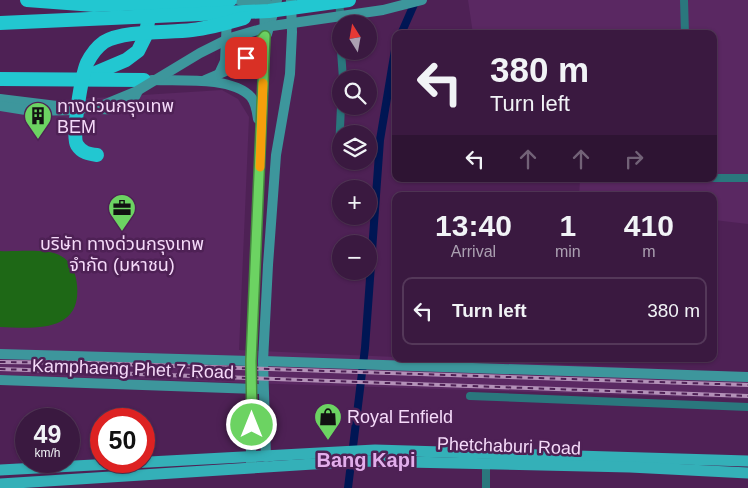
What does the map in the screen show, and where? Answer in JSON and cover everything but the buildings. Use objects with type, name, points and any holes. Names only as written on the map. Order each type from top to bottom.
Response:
[{"type":"highway","points":[[27,0],[94,5],[229,0]]},
{"type":"highway","points":[[80,79],[126,60],[138,51],[145,37],[150,12],[147,0]]},
{"type":"highway","points":[[152,0],[186,3]]},
{"type":"highway","points":[[0,23],[349,0]]},
{"type":"highway","points":[[97,155],[82,152],[78,147],[75,140],[75,124],[86,65],[90,57],[104,42],[117,37],[218,26],[270,4]]},
{"type":"highway","points":[[0,79],[144,80]]},
{"type":"main road","points":[[219,74],[225,61],[229,0]]},
{"type":"main road","points":[[240,0],[270,4],[318,0]]},
{"type":"main road","points":[[292,16],[318,0]]},
{"type":"main road","points":[[0,106],[32,112],[74,110],[103,104],[137,91],[200,53],[230,38],[272,26],[375,11],[422,0]]},
{"type":"main road","points":[[266,457],[263,361],[273,177],[290,74],[291,2]]},
{"type":"main road","points":[[251,463],[251,361],[265,36],[270,4]]},
{"type":"main road","points":[[204,81],[246,58],[265,36]]},
{"type":"main road","points":[[0,99],[88,109],[113,109],[123,107],[131,102],[144,80],[204,81],[227,85],[243,91],[251,98],[257,109],[261,137]]},
{"type":"main road","name":"Kamphaeng Phet 7 Road","points":[[0,354],[251,361]]},
{"type":"main road","points":[[263,361],[748,377]]},
{"type":"main road","name":"Kamphaeng Phet 7 Road","points":[[0,380],[264,389]]},
{"type":"main road","points":[[252,432],[256,436],[260,436],[265,430]]},
{"type":"main road","name":"Phetchaburi Road","points":[[0,484],[251,463],[361,456],[553,460],[748,461]]},
{"type":"main road","name":"Phetchaburi Road","points":[[361,456],[486,464],[553,460],[748,473]]},
{"type":"main road","name":"Phetchaburi Road","points":[[0,470],[251,463],[266,457],[349,457]]},
{"type":"street","points":[[339,0],[340,15]]},
{"type":"street","points":[[684,0],[685,30]]},
{"type":"street","points":[[717,178],[748,178]]},
{"type":"street","points":[[470,396],[748,407]]},
{"type":"street","points":[[486,464],[486,488]]},
{"type":"shaded area","points":[[468,0],[748,0],[748,224],[717,220],[717,192],[579,192],[580,182],[717,182],[717,30],[472,30]]},
{"type":"shaded area","name":"บริษัท ทางด่วนกรุงเทพ จำกัด (มหาชน)","points":[[222,90],[238,99],[249,117],[239,350],[392,357],[392,362],[503,362],[748,373],[748,399],[0,375],[0,104]]},
{"type":"green space","points":[[0,251],[48,252],[65,259],[73,269],[76,277],[76,301],[72,312],[63,320],[52,325],[26,328],[0,327]]},
{"type":"waterway","points":[[403,30],[416,0]]},
{"type":"waterway","points":[[348,488],[365,348],[380,140],[392,68]]},
{"type":"railway","points":[[0,362],[88,363],[748,385]]},
{"type":"railway","points":[[0,369],[748,396]]},
{"type":"slow traffic","points":[[260,167],[263,83]]},
{"type":"place","name":"ทางด่วนกรุงเทพ BEM","points":[[38,140]]},
{"type":"place","name":"บริษัท ทางด่วนกรุงเทพ จำกัด (มหาชน)","points":[[122,232]]},
{"type":"place","name":"Royal Enfield","points":[[328,441]]},
{"type":"district","name":"Bang Kapi","points":[[366,460]]},
{"type":"route","points":[[246,58],[265,36],[251,361],[252,425]]}]
